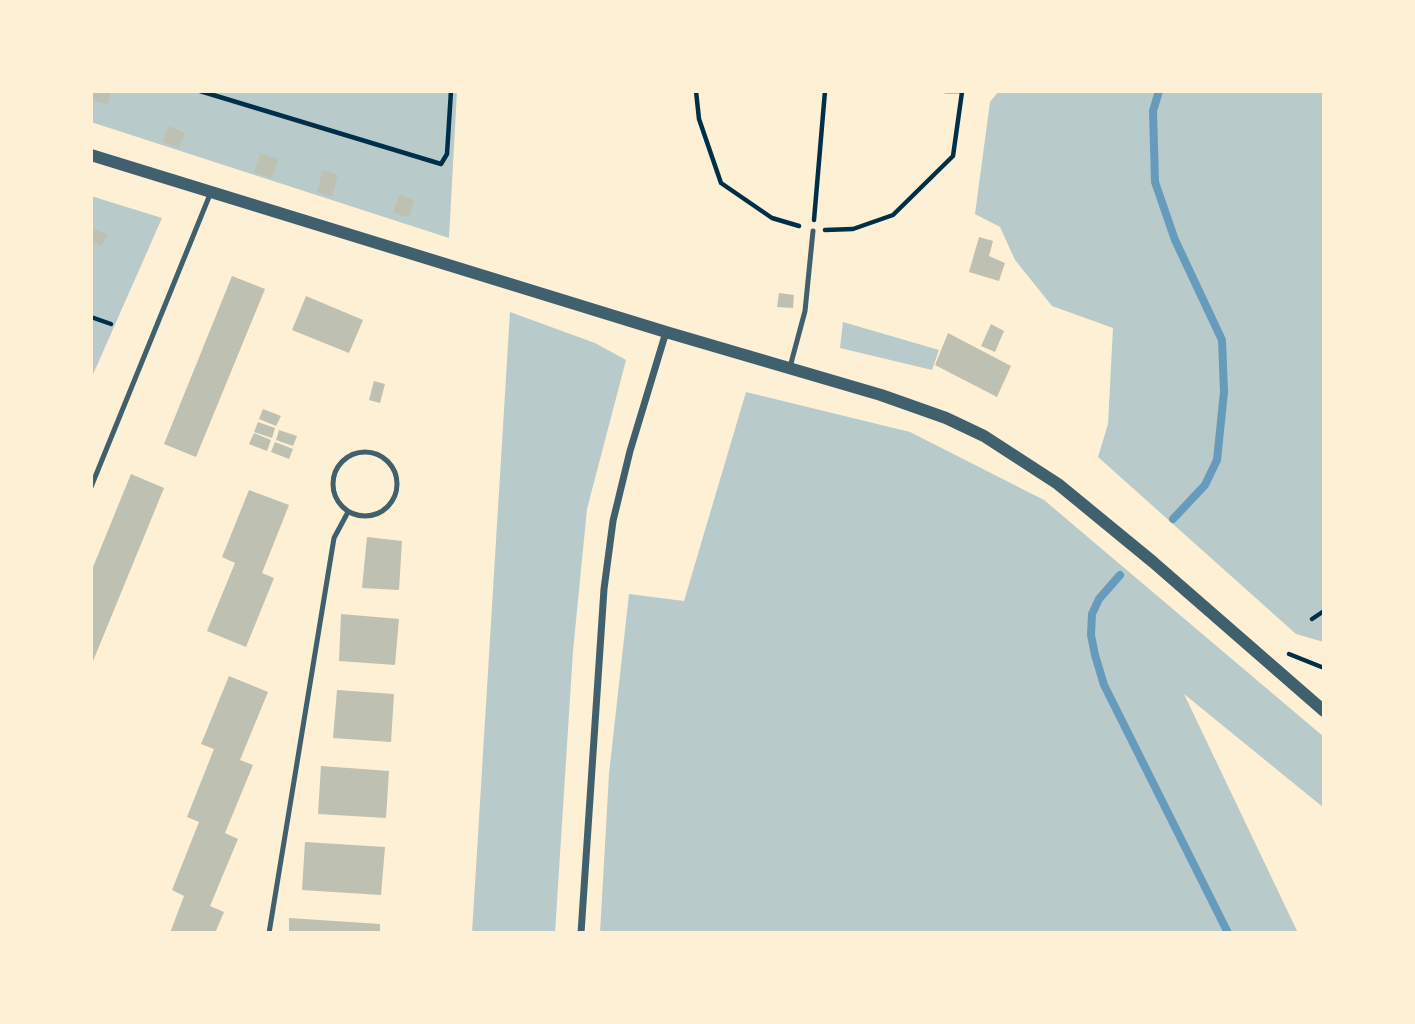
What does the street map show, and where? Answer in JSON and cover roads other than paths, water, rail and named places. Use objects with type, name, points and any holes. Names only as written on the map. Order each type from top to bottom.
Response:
[{"type":"street","points":[[91,155],[666,332],[790,367],[946,418],[984,436],[1058,484],[1324,710]]},
{"type":"street","points":[[581,933],[604,589],[613,521],[630,451],[666,332]]},
{"type":"lane","points":[[91,488],[211,192]]},
{"type":"lane","points":[[790,367],[805,311],[813,231]]},
{"type":"lane","points":[[363,451],[382,456],[396,471],[397,492],[386,509],[368,517],[348,512],[335,496],[333,476],[344,458],[363,451]]},
{"type":"lane","points":[[269,933],[334,538],[348,512]]},
{"type":"waterway","points":[[1159,91],[1153,111],[1155,182],[1175,240],[1222,340],[1224,392],[1217,460],[1205,485],[1173,519]]},
{"type":"waterway","points":[[1120,575],[1099,599],[1092,614],[1091,635],[1104,685],[1228,933]]}]
